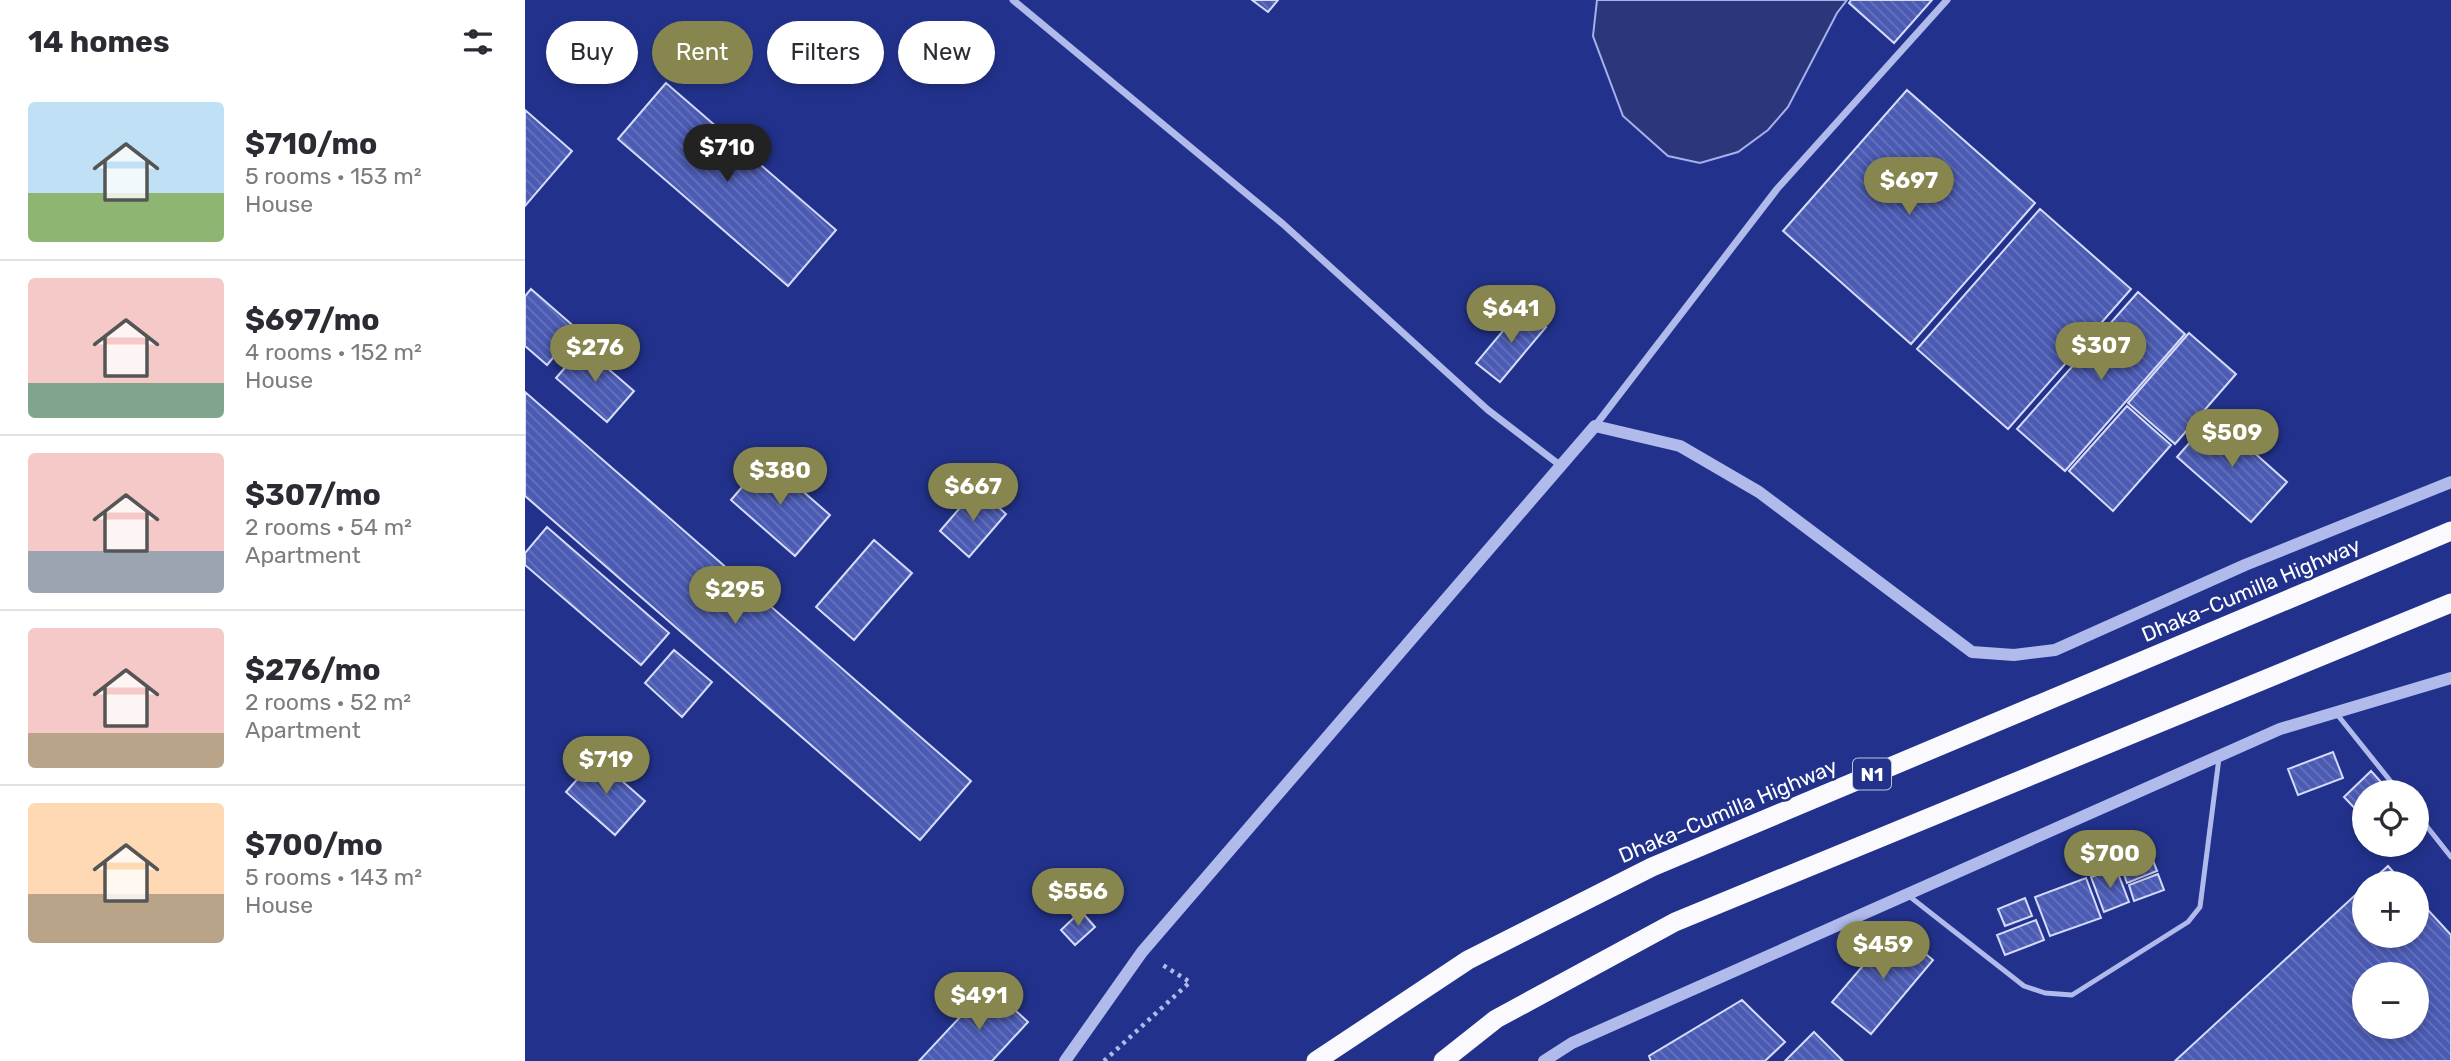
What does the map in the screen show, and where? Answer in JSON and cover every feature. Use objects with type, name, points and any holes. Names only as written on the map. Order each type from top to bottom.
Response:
[{"type":"highway","name":"Dhaka–Cumilla Highway","points":[[1316,1061],[1468,960],[1652,867],[2451,531]]},
{"type":"highway","points":[[1443,1061],[1496,1019],[1675,922],[2451,603]]},
{"type":"street","points":[[1013,0],[1283,224],[1488,410],[1562,467]]},
{"type":"street","points":[[1065,1061],[1142,952],[1562,467],[1777,189],[1947,0]]},
{"type":"street","points":[[1595,426],[1680,446],[1759,492],[1972,652],[2014,655],[2055,650],[2245,565],[2451,482]]},
{"type":"street","points":[[1544,1061],[1572,1043],[2280,729],[2451,678]]},
{"type":"lane","points":[[2336,712],[2390,780]]},
{"type":"lane","points":[[1906,894],[2024,986],[2045,993],[2072,995],[2188,922],[2200,907],[2220,755]]},
{"type":"lane","points":[[2429,829],[2451,857]]},
{"type":"path","points":[[1104,1061],[1189,982],[1142,952]]},
{"type":"water","points":[[1597,0],[1847,0],[1837,13],[1788,107],[1768,130],[1738,152],[1700,163],[1668,156],[1623,116],[1593,36]]},
{"type":"building","points":[[1252,0],[1278,0],[1268,12]]},
{"type":"building","points":[[1851,0],[1932,0],[1894,43],[1849,3]]},
{"type":"building","points":[[667,84],[836,230],[788,286],[618,139]]},
{"type":"building","points":[[1907,90],[2035,203],[1911,344],[1783,231]]},
{"type":"building","points":[[525,110],[572,151],[525,206]]},
{"type":"building","points":[[2040,209],[2131,289],[2008,429],[1917,349]]},
{"type":"building","points":[[531,289],[577,329],[547,365],[525,346],[525,296]]},
{"type":"building","points":[[2138,292],[2185,334],[2065,471],[2017,429]]},
{"type":"building","points":[[1523,307],[1546,327],[1500,382],[1476,363]]},
{"type":"building","points":[[2189,333],[2236,374],[2175,444],[2128,403]]},
{"type":"building","points":[[583,347],[634,391],[607,422],[556,378]]},
{"type":"building","points":[[525,392],[971,781],[920,840],[525,496]]},
{"type":"building","points":[[2127,406],[2171,445],[2113,511],[2069,471]]},
{"type":"building","points":[[2213,416],[2287,482],[2251,522],[2177,457]]},
{"type":"building","points":[[766,459],[830,515],[795,556],[731,500]]},
{"type":"building","points":[[977,488],[1006,514],[969,557],[940,531]]},
{"type":"building","points":[[547,527],[669,633],[641,665],[525,565],[525,553]]},
{"type":"building","points":[[874,540],[912,573],[854,640],[816,607]]},
{"type":"building","points":[[674,650],[712,682],[682,717],[645,683]]},
{"type":"building","points":[[2333,752],[2343,778],[2298,795],[2288,769]]},
{"type":"building","points":[[596,758],[645,801],[615,835],[566,792]]},
{"type":"building","points":[[2371,771],[2379,780],[2362,780]]},
{"type":"building","points":[[2352,789],[2352,805],[2344,797]]},
{"type":"building","points":[[2144,837],[2157,871],[2127,883],[2114,848]]},
{"type":"building","points":[[2116,868],[2129,902],[2104,912],[2091,877]]},
{"type":"building","points":[[2158,874],[2164,890],[2134,901],[2129,885]]},
{"type":"building","points":[[2086,878],[2101,918],[2050,936],[2035,897]]},
{"type":"building","points":[[2025,898],[2032,916],[2005,926],[1998,909]]},
{"type":"building","points":[[2352,898],[2352,948],[2429,948],[2429,911],[2451,935],[2451,1061],[2175,1061]]},
{"type":"building","points":[[1081,911],[1095,927],[1075,945],[1061,930]]},
{"type":"building","points":[[2036,920],[2044,940],[2005,955],[1997,935]]},
{"type":"building","points":[[1895,928],[1933,960],[1871,1034],[1832,1002]]},
{"type":"building","points":[[989,986],[1028,1022],[992,1061],[919,1061]]},
{"type":"building","points":[[1742,1000],[1785,1042],[1765,1061],[1651,1061],[1649,1056]]},
{"type":"building","points":[[1814,1032],[1843,1061],[1785,1061]]}]
